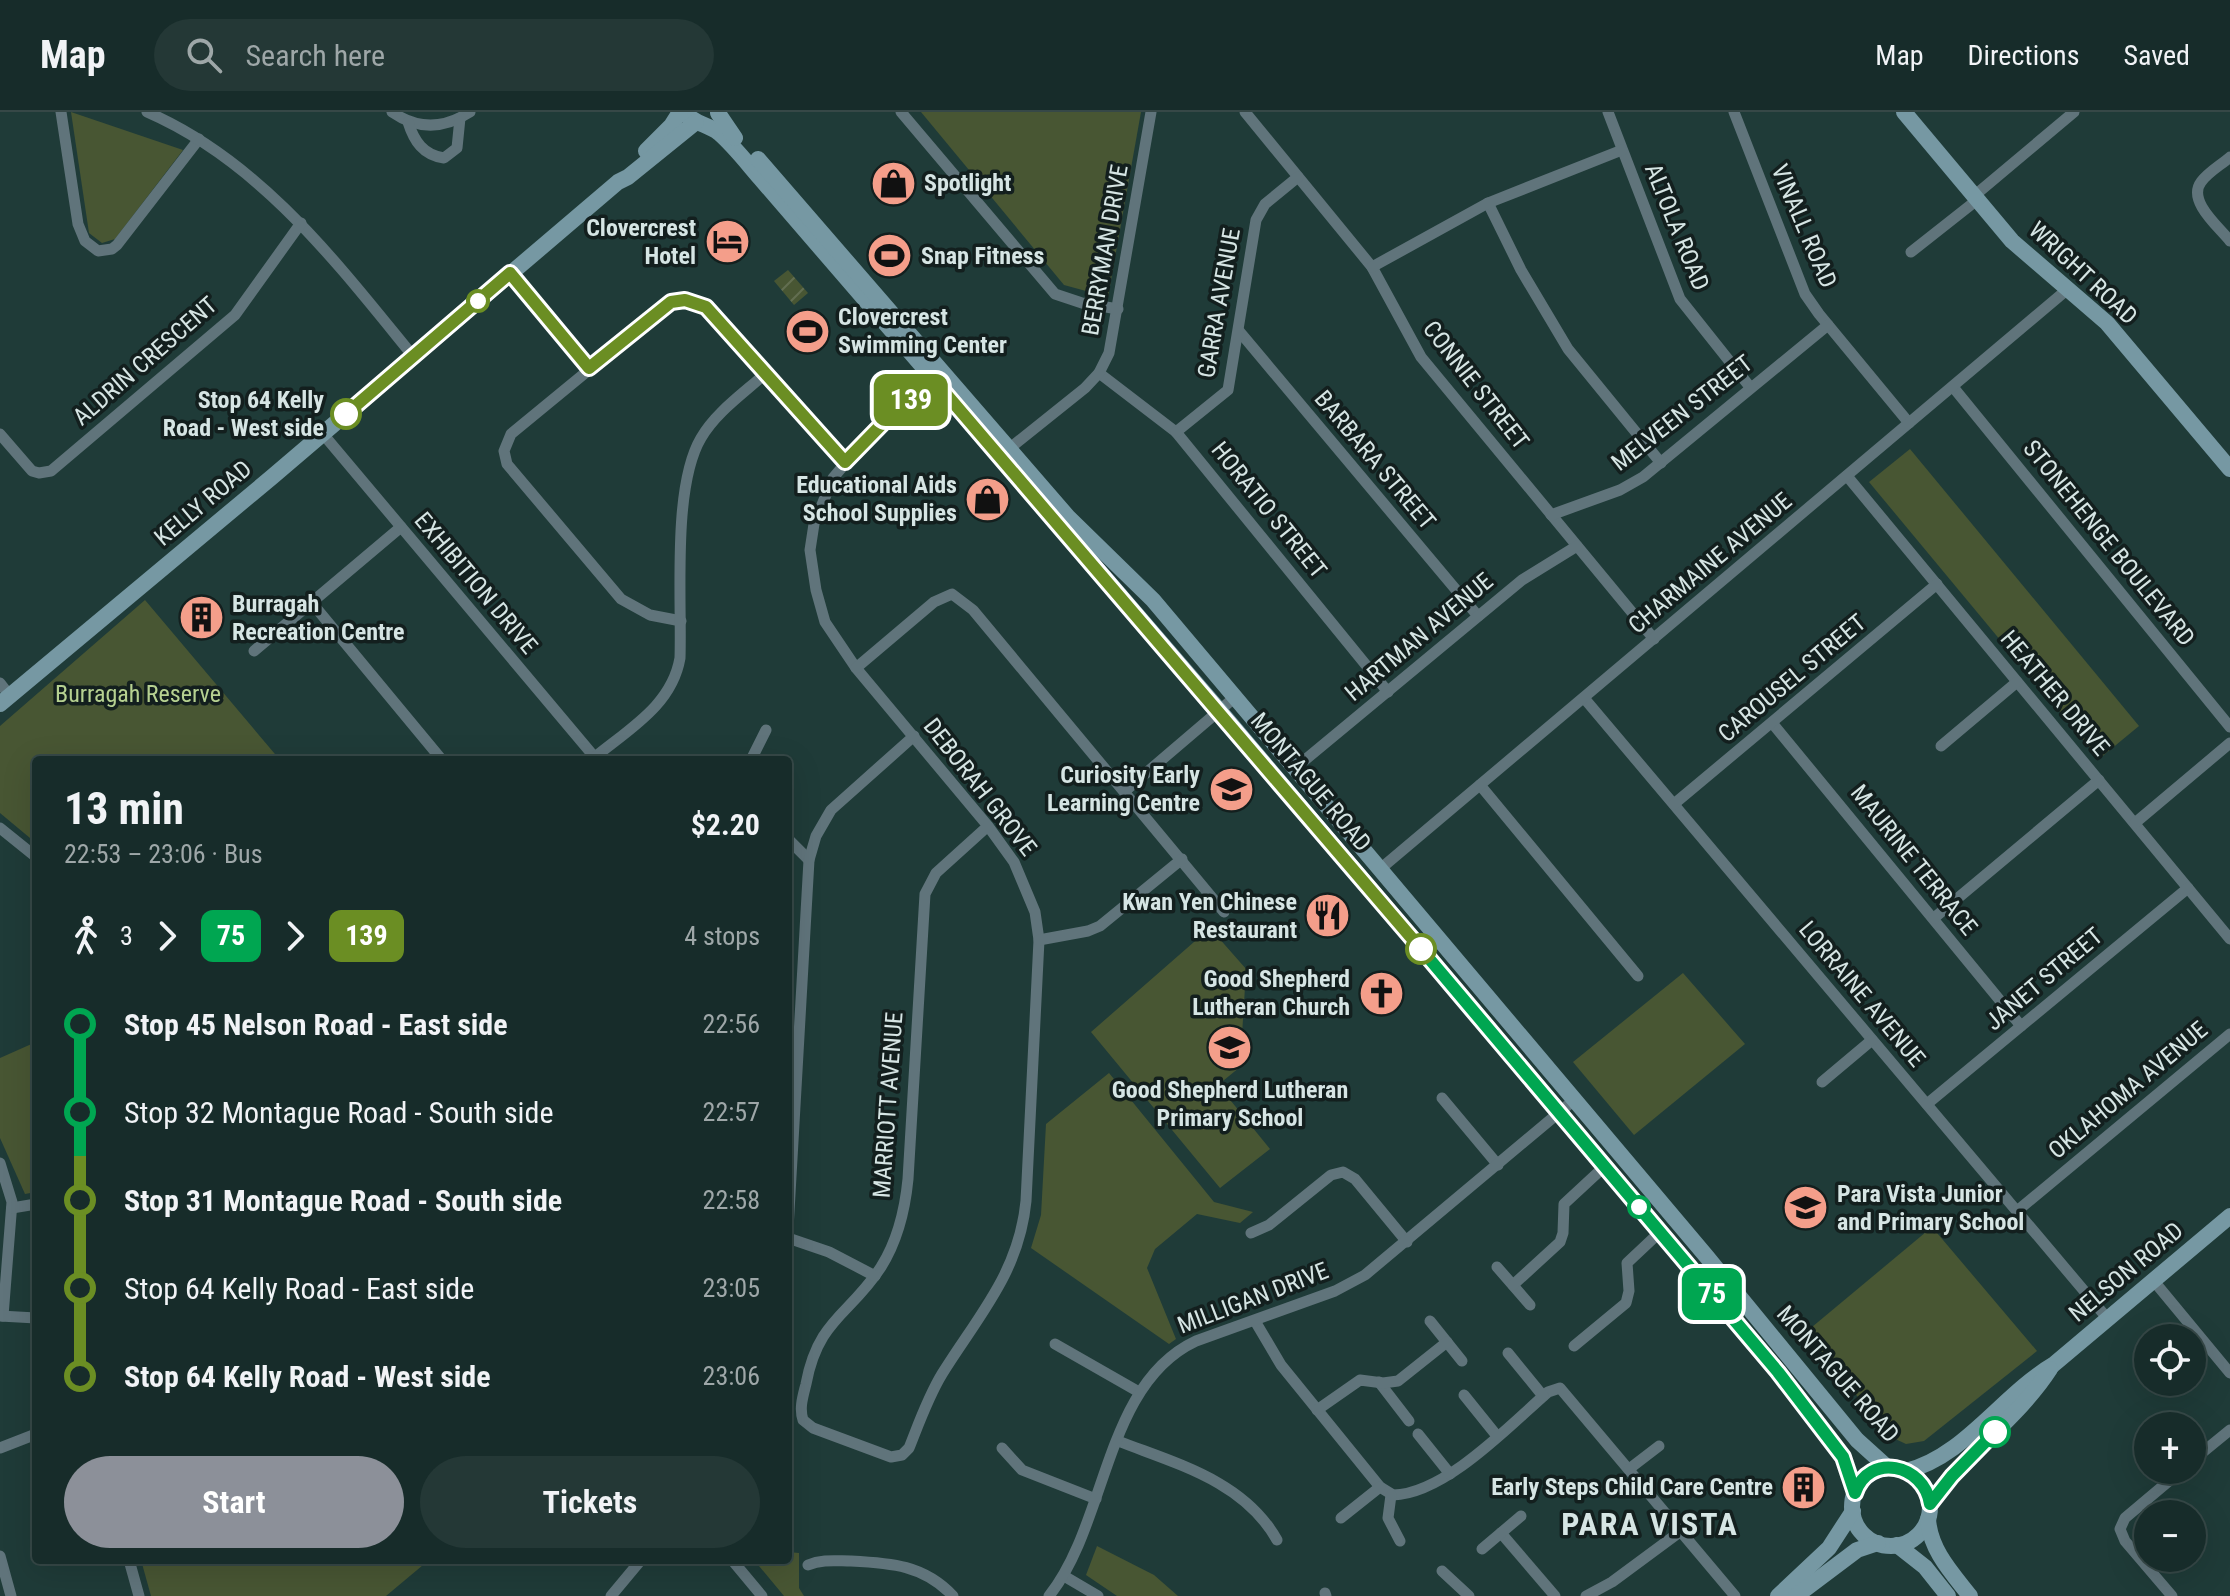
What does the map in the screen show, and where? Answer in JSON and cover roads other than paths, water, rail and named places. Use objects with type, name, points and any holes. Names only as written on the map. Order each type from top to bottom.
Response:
[{"type":"main road","name":"KELLY ROAD","points":[[3,694],[323,434],[510,273],[618,182],[628,177],[691,117],[710,121],[718,112]]},
{"type":"main road","name":"MONTAGUE ROAD","points":[[718,112],[730,132],[783,186],[939,376]]},
{"type":"main road","name":"WRIGHT ROAD","points":[[1904,112],[2023,252],[2069,288],[2113,329],[2230,469]]},
{"type":"main road","name":"MONTAGUE ROAD","points":[[691,117],[718,133],[739,154],[1005,452],[1825,1431],[1847,1463],[1855,1493]]},
{"type":"main road","name":"MONTAGUE ROAD","points":[[1005,452],[1153,600],[1707,1257],[1857,1440],[1888,1468]]},
{"type":"main road","points":[[1364,882],[1379,870]]},
{"type":"main road","name":"NELSON ROAD","points":[[1906,1471],[1928,1465],[1949,1452],[2030,1378],[2053,1365],[2230,1216]]},
{"type":"main road","name":"NELSON ROAD","points":[[1929,1512],[1952,1476],[2038,1388],[2053,1365]]},
{"type":"main road","points":[[1778,1596],[1829,1548],[1853,1511],[1855,1493],[1865,1477],[1888,1468],[1906,1471],[1923,1484],[1933,1543],[1970,1596]]},
{"type":"main road","points":[[1853,1511],[1861,1531],[1878,1543]]},
{"type":"main road","points":[[1796,1596],[1857,1550],[1878,1543],[1897,1545],[1918,1535],[1929,1512]]},
{"type":"main road","points":[[1897,1545],[1925,1567],[1948,1596]]},
{"type":"street","points":[[61,112],[78,224],[85,241],[98,251],[117,245],[199,139]]},
{"type":"street","points":[[147,112],[199,139],[246,174],[301,223],[413,356]]},
{"type":"street","points":[[392,112],[422,126],[439,125],[465,115]]},
{"type":"street","points":[[901,112],[1055,294],[1082,303],[1118,309]]},
{"type":"street","name":"BERRYMAN DRIVE","points":[[1005,452],[1085,388],[1099,373],[1111,346],[1151,112]]},
{"type":"street","name":"CONNIE STREET","points":[[1245,112],[1372,267],[1417,352],[1654,639]]},
{"type":"street","name":"ALTOLA ROAD","points":[[1608,112],[1680,299],[1750,387]]},
{"type":"street","name":"VINALL ROAD","points":[[1734,112],[1802,288],[1828,325],[1909,423]]},
{"type":"street","points":[[1911,252],[2074,112]]},
{"type":"street","points":[[408,122],[415,141],[423,150],[444,158],[457,148],[465,115]]},
{"type":"street","points":[[1372,267],[1488,203],[1622,150]]},
{"type":"street","points":[[2230,157],[2202,180],[2197,195],[2200,204],[2230,241]]},
{"type":"street","name":"GARRA AVENUE","points":[[1176,432],[1228,390],[1258,214],[1265,204],[1298,177]]},
{"type":"street","points":[[1488,203],[1521,270],[1568,349],[1661,463]]},
{"type":"street","name":"ALDRIN CRESCENT","points":[[0,434],[32,471],[51,471],[235,315],[301,223]]},
{"type":"street","points":[[510,273],[589,368]]},
{"type":"street","name":"CHARMAINE AVENUE","points":[[1379,870],[2069,288]]},
{"type":"street","points":[[681,621],[650,615],[621,599],[507,464],[505,445],[511,434],[671,302],[685,300],[706,307],[845,462]]},
{"type":"street","name":"MELVEEN STREET","points":[[1551,515],[1620,490],[1661,463],[1828,325]]},
{"type":"street","name":"BARBARA STREET","points":[[1239,331],[1478,616]]},
{"type":"street","points":[[599,756],[667,695],[678,668],[683,512],[696,447],[714,421],[766,373]]},
{"type":"street","name":"HORATIO STREET","points":[[1099,373],[1176,432],[1388,692]]},
{"type":"street","name":"DEBORAH GROVE","points":[[902,1455],[909,1448],[937,1382],[986,1311],[1023,1226],[1039,940],[1035,912],[1014,862],[988,826],[856,668],[825,622],[810,550],[819,506],[845,462],[885,421],[939,376]]},
{"type":"street","name":"STONEHENGE BOULEVARD","points":[[1953,387],[2230,727]]},
{"type":"street","name":"EXHIBITION DRIVE","points":[[323,434],[593,756]]},
{"type":"street","name":"HEATHER DRIVE","points":[[1847,476],[2230,939]]},
{"type":"street","points":[[254,651],[401,527]]},
{"type":"street","name":"HARTMAN AVENUE","points":[[1294,769],[1532,573],[1577,546]]},
{"type":"street","name":"CAROUSEL STREET","points":[[1674,804],[1937,584]]},
{"type":"street","points":[[856,668],[934,602],[946,595],[955,595],[973,610],[1224,912]]},
{"type":"street","points":[[312,603],[439,756]]},
{"type":"street","points":[[1941,746],[2017,682]]},
{"type":"street","points":[[1125,791],[1234,698]]},
{"type":"street","name":"LORRAINE AVENUE","points":[[1584,698],[2107,1318]]},
{"type":"street","name":"MAURINE TERRACE","points":[[1773,724],[2021,1026]]},
{"type":"street","points":[[753,756],[766,730]]},
{"type":"street","points":[[792,1078],[809,860],[816,836],[831,810],[914,736]]},
{"type":"street","points":[[2135,823],[2230,743]]},
{"type":"street","points":[[1934,918],[2099,780]]},
{"type":"street","points":[[1480,785],[1638,976]]},
{"type":"street","name":"MARRIOTT AVENUE","points":[[902,1455],[883,1455],[813,1428],[801,1415],[809,1364],[816,1345],[875,1276],[898,1233],[907,1192],[925,894],[936,873],[988,826]]},
{"type":"street","points":[[0,828],[32,854]]},
{"type":"street","points":[[792,843],[809,860]]},
{"type":"street","points":[[1039,940],[1100,926],[1182,859]]},
{"type":"street","name":"JANET STREET","points":[[1927,1104],[2188,888]]},
{"type":"street","points":[[792,937],[802,938]]},
{"type":"street","name":"OKLAHOMA AVENUE","points":[[2017,1211],[2230,1034]]},
{"type":"street","points":[[1822,1082],[1872,1040]]},
{"type":"street","points":[[1442,1098],[1498,1165]]},
{"type":"street","name":"MILLIGAN DRIVE","points":[[1049,1596],[1064,1576],[1139,1392],[1158,1366],[1181,1348],[1345,1287],[1372,1271],[1574,1100]]},
{"type":"street","points":[[0,1163],[12,1193],[1,1316],[32,1318]]},
{"type":"street","points":[[1513,1285],[1560,1242],[1564,1204],[1605,1166]]},
{"type":"street","points":[[1251,1233],[1269,1225],[1331,1175],[1343,1172],[1355,1179],[1407,1242]]},
{"type":"street","points":[[12,1208],[32,1205]]},
{"type":"street","points":[[1574,1346],[1626,1303],[1629,1291],[1627,1263],[1660,1232]]},
{"type":"street","points":[[792,1239],[829,1252],[875,1276]]},
{"type":"street","points":[[1497,1267],[1530,1305]]},
{"type":"street","points":[[2153,1280],[2230,1373]]},
{"type":"street","points":[[1255,1321],[1276,1359],[1380,1487],[1391,1495],[1418,1491],[1450,1474],[1557,1387],[1574,1403],[1735,1596]]},
{"type":"street","points":[[1430,1321],[1462,1361]]},
{"type":"street","points":[[1317,1410],[1357,1381],[1392,1382],[1401,1379],[1447,1342]]},
{"type":"street","points":[[1055,1344],[1139,1392]]},
{"type":"street","points":[[1508,1353],[1543,1396]]},
{"type":"street","points":[[1379,1382],[1409,1421]]},
{"type":"street","points":[[1464,1395],[1497,1436]]},
{"type":"street","points":[[2206,1450],[2230,1430]]},
{"type":"street","points":[[1418,1434],[1450,1474]]},
{"type":"street","points":[[0,1448],[32,1436]]},
{"type":"street","points":[[1118,1441],[1229,1489],[1250,1504],[1277,1540]]},
{"type":"street","points":[[1629,1469],[1659,1446]]},
{"type":"street","points":[[1002,1448],[1022,1470],[1096,1499]]},
{"type":"street","points":[[2165,1484],[2125,1518],[2120,1529],[2125,1541],[2172,1596]]},
{"type":"street","points":[[1341,1518],[1380,1487]]},
{"type":"street","points":[[1391,1495],[1388,1518],[1400,1541]]},
{"type":"street","points":[[1482,1549],[1521,1516]]},
{"type":"street","points":[[1586,1596],[1612,1582],[1681,1531]]},
{"type":"street","points":[[1501,1533],[1555,1596]]},
{"type":"street","points":[[0,1556],[11,1596]]},
{"type":"street","points":[[808,1565],[822,1560],[902,1565],[933,1578],[953,1596]]},
{"type":"street","points":[[130,1564],[139,1596]]},
{"type":"street","points":[[611,1596],[634,1564]]},
{"type":"street","points":[[735,1564],[762,1596]]},
{"type":"street","points":[[1442,1571],[1469,1596]]},
{"type":"street","points":[[1064,1576],[1098,1596]]},
{"type":"place","name":"Spotlight","points":[[893,183]]},
{"type":"place","name":"Clovercrest Hotel","points":[[727,242]]},
{"type":"place","name":"Snap Fitness","points":[[890,256]]},
{"type":"place","name":"Clovercrest Swimming Center","points":[[807,331]]},
{"type":"place","name":"Stop 64 Kelly Road - West side","points":[[346,414]]},
{"type":"place","name":"Educational Aids School Supplies","points":[[988,499]]},
{"type":"place","name":"Burragah Recreation Centre","points":[[201,618]]},
{"type":"place","name":"Curiosity Early Learning Centre","points":[[1231,789]]},
{"type":"place","name":"Kwan Yen Chinese Restaurant","points":[[1328,916]]},
{"type":"place","name":"Good Shepherd Lutheran Church","points":[[1381,993]]},
{"type":"place","name":"Good Shepherd Lutheran Primary School","points":[[1230,1048]]},
{"type":"place","name":"Para Vista Junior and Primary School","points":[[1806,1208]]},
{"type":"place","name":"Early Steps Child Care Centre","points":[[1804,1487]]},
{"type":"district","name":"PARA VISTA","points":[[1650,1524]]},
{"type":"park label","name":"Burragah Reserve","points":[[138,694]]}]
